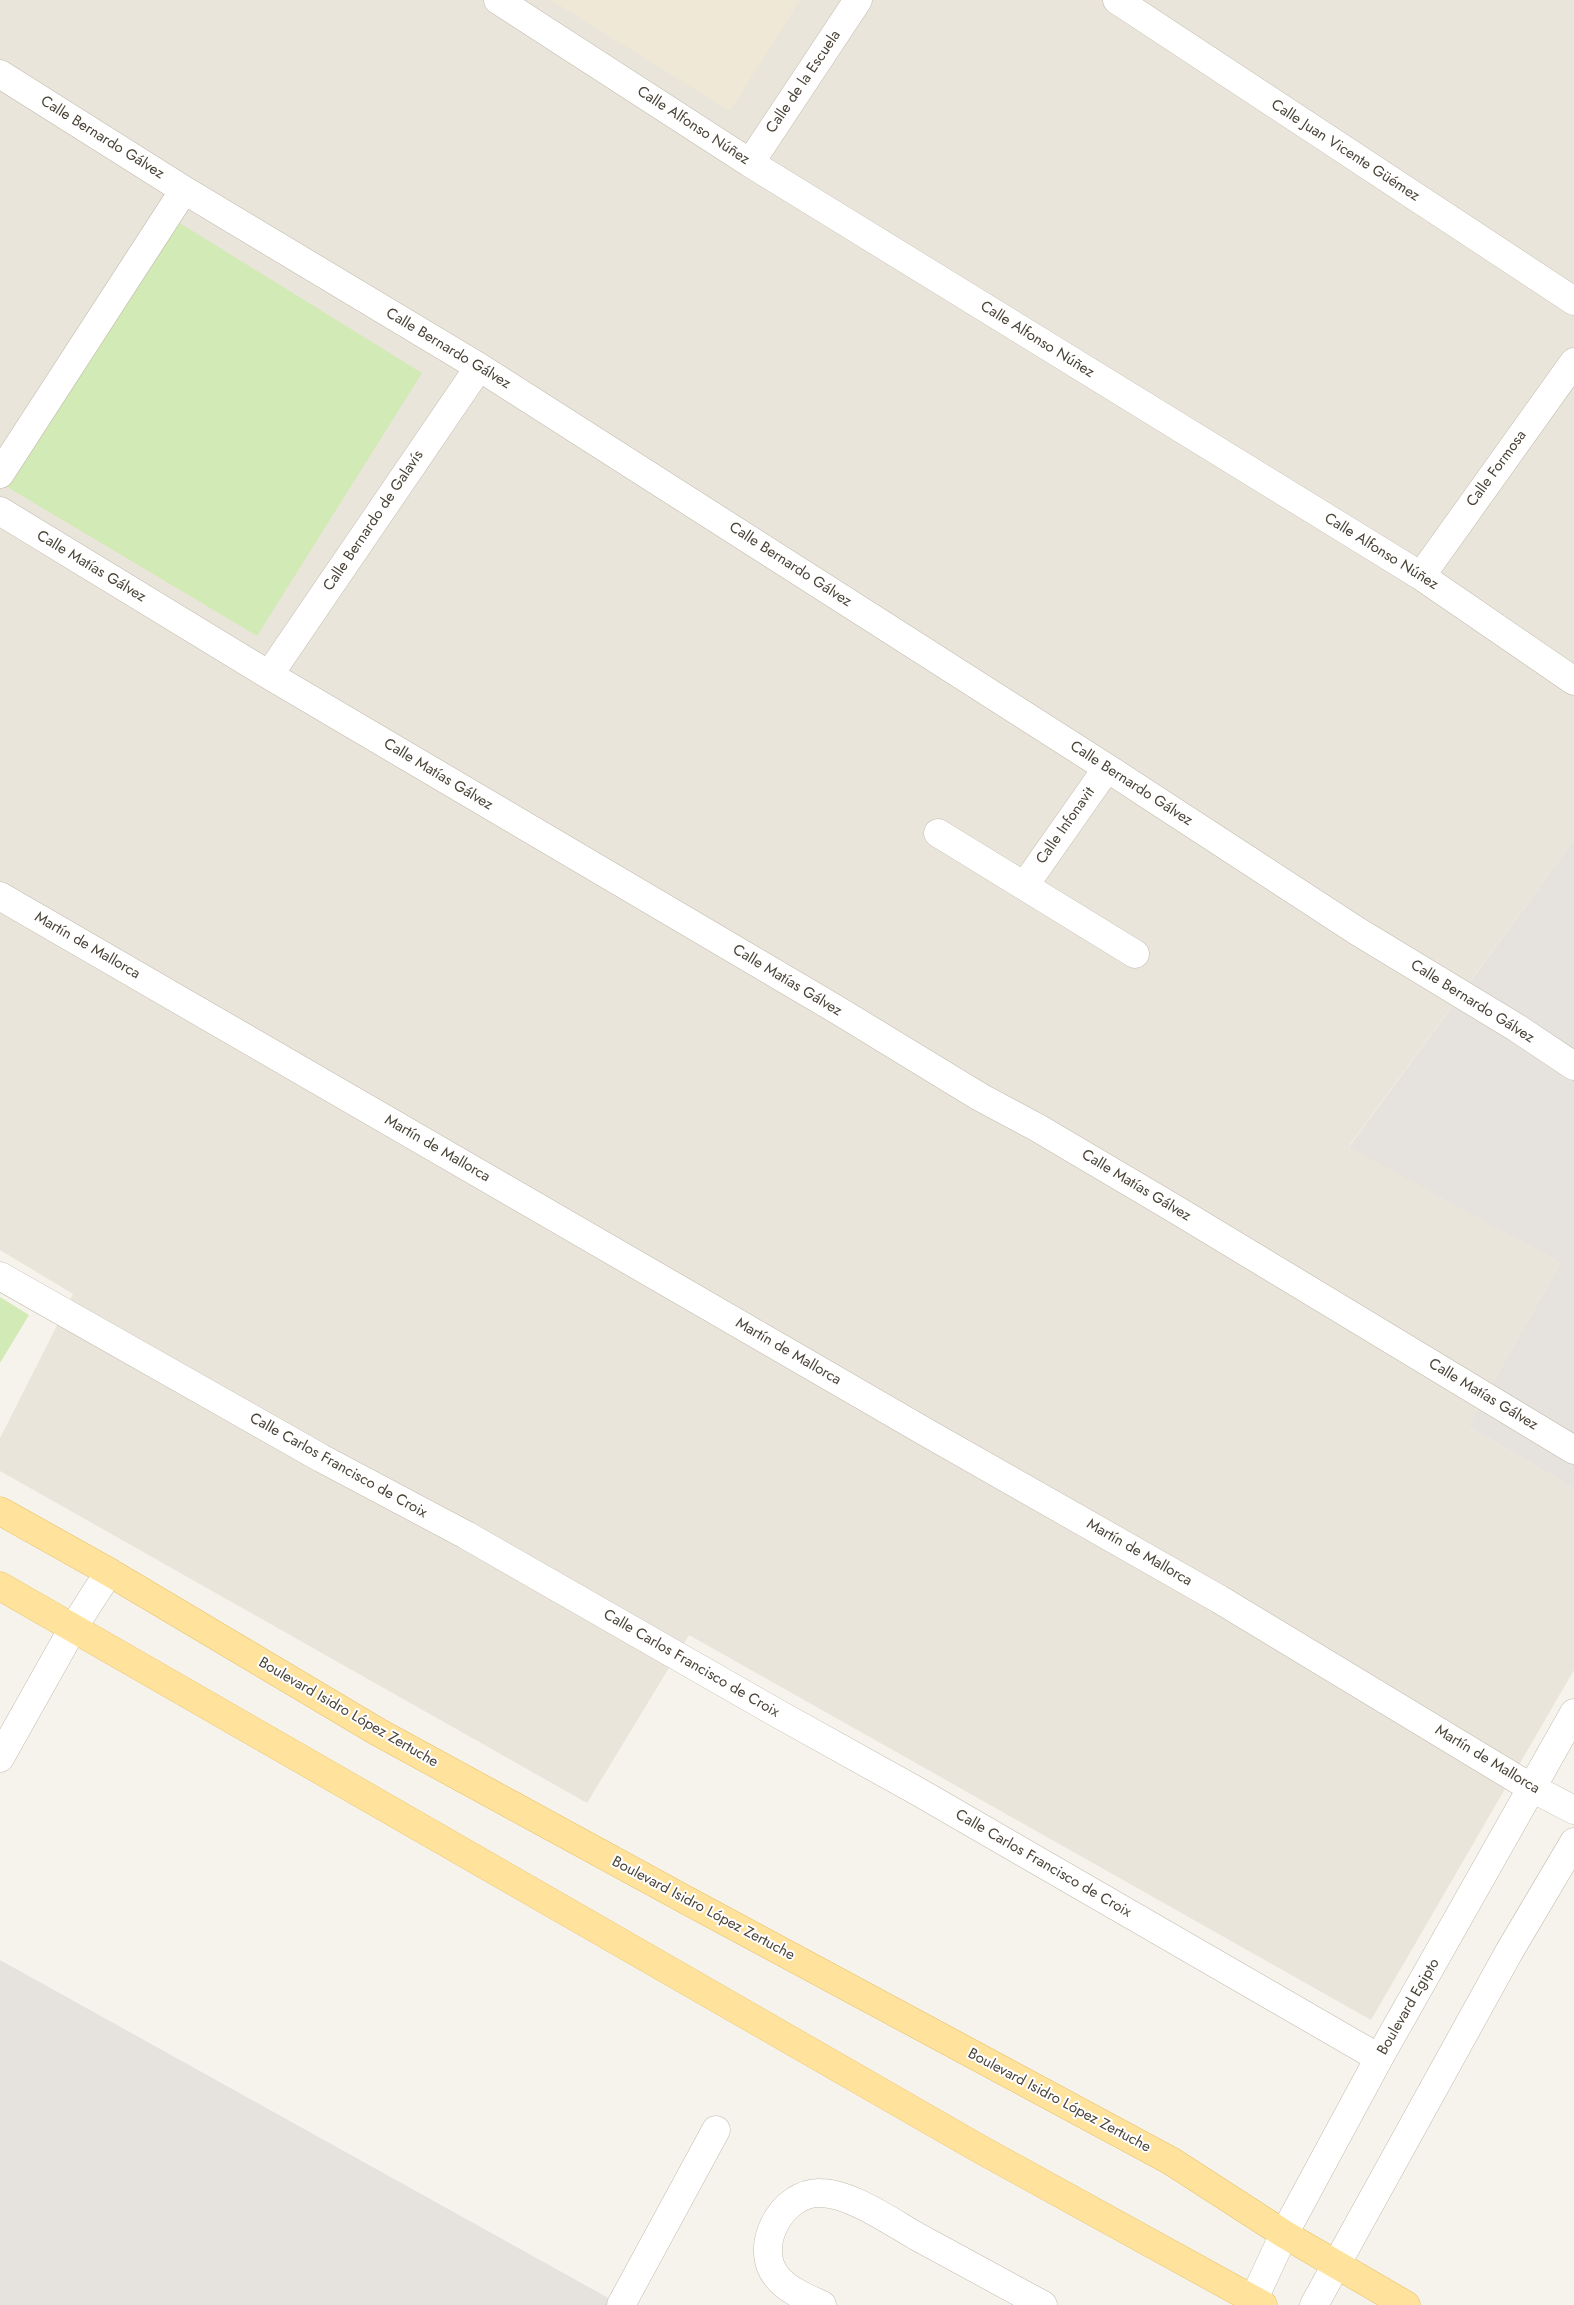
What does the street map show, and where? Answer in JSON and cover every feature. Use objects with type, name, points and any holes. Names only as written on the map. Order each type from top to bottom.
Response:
[{"type":"main road","name":"Boulevard Isidro López Zertuche","points":[[0,1511],[109,1572],[378,1732],[1171,2161],[1284,2234],[1406,2305]]},
{"type":"main road","points":[[0,1586],[978,2148],[1256,2303]]},
{"type":"street","name":"Calle Alfonso Núñez","points":[[498,0],[750,163],[1421,576],[1574,681]]},
{"type":"street","name":"Calle de la Escuela","points":[[750,163],[858,0]]},
{"type":"street","name":"Calle Juan Vicente Güémez","points":[[1116,0],[1574,301]]},
{"type":"street","name":"Calle Bernardo Gálvez","points":[[0,74],[184,190],[480,367],[1107,768],[1356,930],[1517,1028],[1574,1066]]},
{"type":"street","points":[[0,474],[184,190]]},
{"type":"street","name":"Calle Formosa","points":[[1421,576],[1574,362]]},
{"type":"street","name":"Calle Bernardo de Galavís","points":[[269,675],[480,367]]},
{"type":"street","name":"Calle Matías Gálvez","points":[[0,511],[269,675],[839,1011],[980,1098],[1038,1128],[1175,1209],[1574,1450]]},
{"type":"street","name":"Calle Infonavit","points":[[1025,885],[1107,768]]},
{"type":"street","points":[[938,834],[1025,885],[1135,954]]},
{"type":"street","name":"Martín de Mallorca","points":[[0,896],[1218,1599],[1530,1787],[1574,1810]]},
{"type":"street","name":"Calle Carlos Francisco de Croix","points":[[0,1276],[321,1458],[466,1535],[774,1712],[917,1791],[1379,2058]]},
{"type":"street","points":[[0,1758],[73,1628],[109,1572]]},
{"type":"street","name":"Boulevard Egipto","points":[[1256,2303],[1284,2234],[1379,2058],[1441,1950],[1530,1787],[1574,1713]]},
{"type":"street","points":[[1314,2305],[1499,1968],[1574,1842]]},
{"type":"street","points":[[621,2305],[716,2130]]},
{"type":"street","points":[[822,2305],[786,2286],[776,2277],[769,2260],[769,2239],[775,2222],[788,2206],[801,2197],[819,2192],[840,2196],[877,2214],[1043,2305]]},
{"type":"shaded area","points":[[0,0],[1574,0],[1574,840],[1349,1146],[1561,1263],[1468,1426],[1574,1488],[1574,1670],[1371,2020],[689,1635],[587,1803],[0,1471],[0,1438],[73,1294],[0,1250]]},
{"type":"shaded area","points":[[551,0],[800,0],[730,111]]},
{"type":"shaded area","points":[[1574,840],[1574,1488],[1468,1426],[1561,1263],[1349,1147]]},
{"type":"shaded area","points":[[0,1960],[621,2305],[0,2305]]},
{"type":"green space","points":[[170,217],[422,373],[257,636],[4,485]]},
{"type":"green space","points":[[0,1297],[29,1315],[0,1363]]}]
